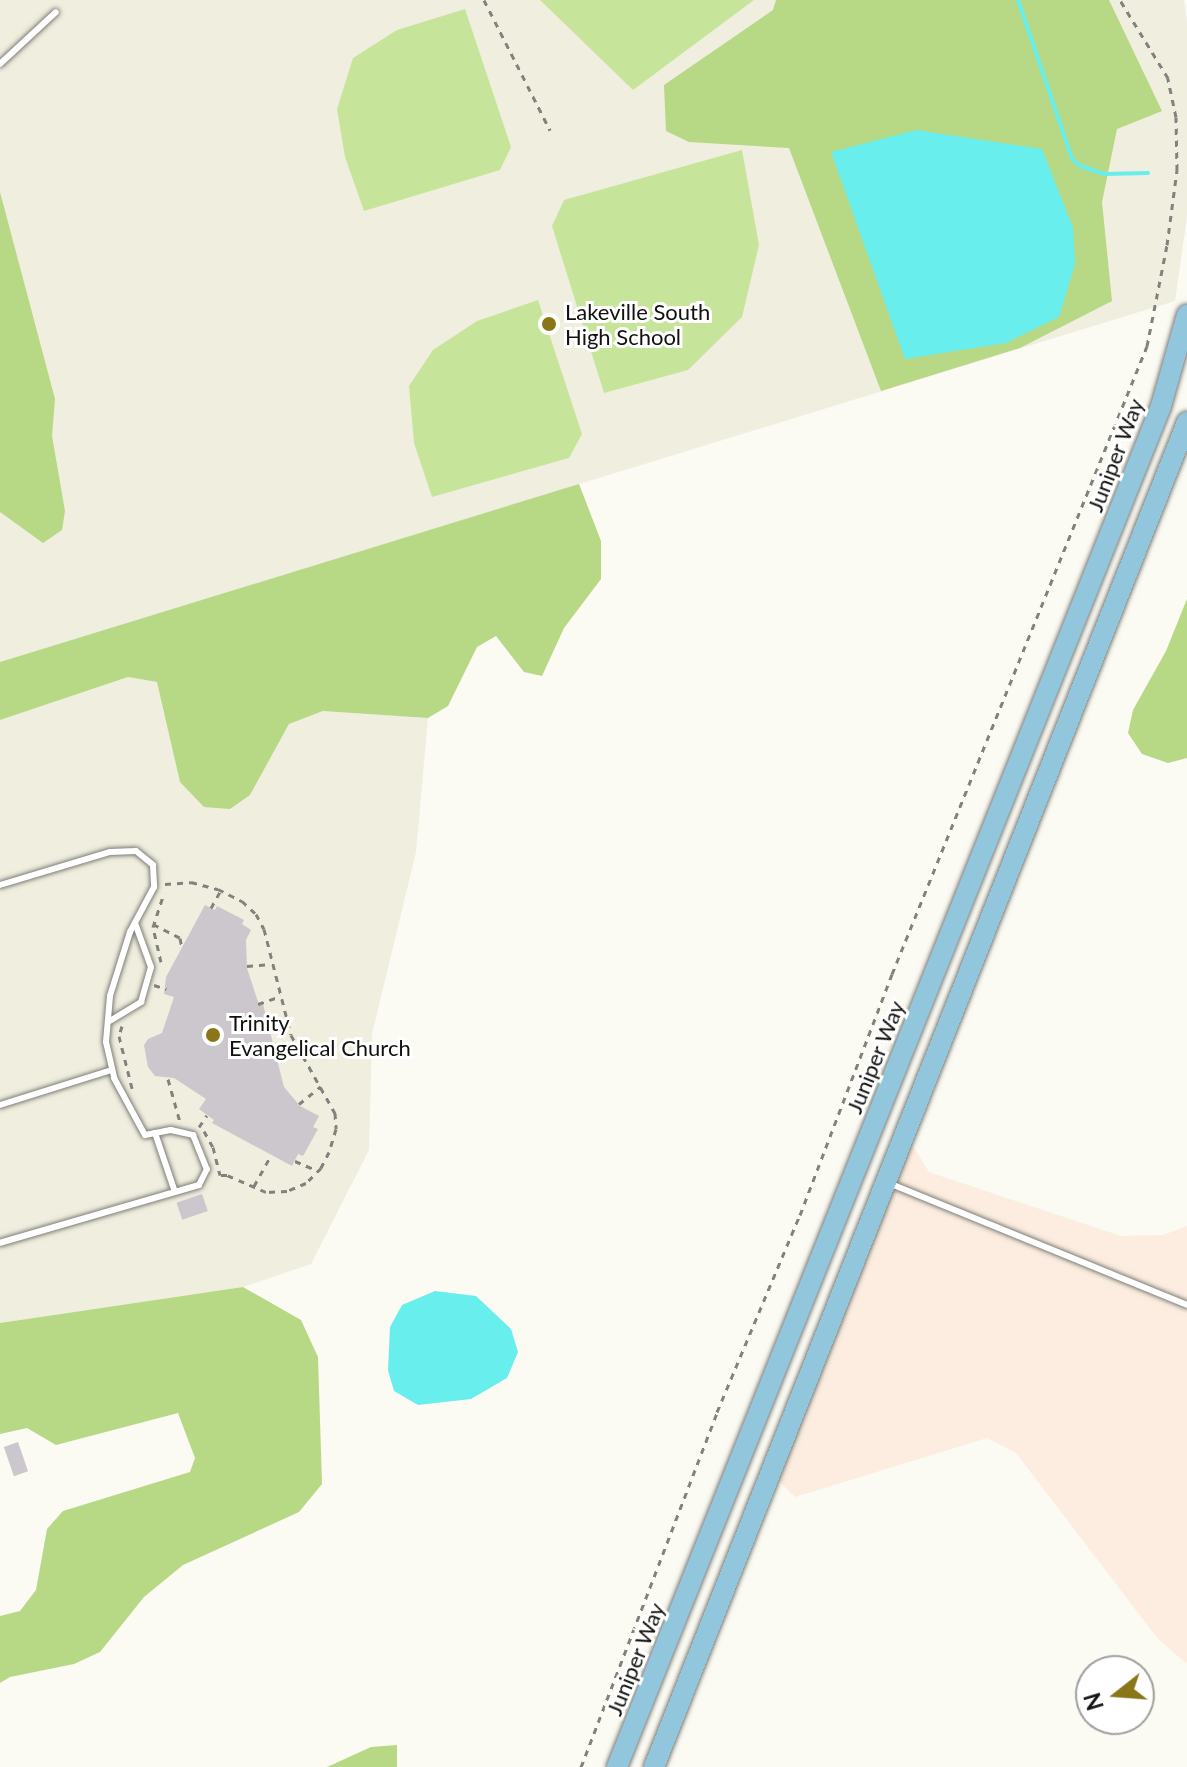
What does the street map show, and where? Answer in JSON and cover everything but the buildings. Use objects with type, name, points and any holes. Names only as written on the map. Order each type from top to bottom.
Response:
[{"type":"main road","name":"Juniper Way","points":[[617,1767],[1155,420],[1187,315]]},
{"type":"main road","points":[[654,1767],[1187,422]]},
{"type":"lane","points":[[0,64],[56,12]]},
{"type":"lane","points":[[0,885],[110,852],[136,851],[153,865],[154,887],[135,923],[110,996],[106,1042],[112,1070],[145,1135],[171,1130],[193,1135],[207,1169],[199,1185],[0,1243]]},
{"type":"lane","points":[[108,1022],[141,1002],[151,967],[135,923]]},
{"type":"lane","points":[[0,1105],[112,1070]]},
{"type":"lane","points":[[155,1133],[175,1192]]},
{"type":"lane","points":[[885,1182],[1187,1305]]},
{"type":"path","points":[[484,0],[550,130]]},
{"type":"path","points":[[581,1767],[717,1412],[800,1215],[898,960],[1147,346],[1177,170],[1176,117],[1168,78],[1120,0]]},
{"type":"path","points":[[154,887],[191,882],[221,890],[242,901],[256,914],[264,929],[271,964],[296,1047],[335,1113],[336,1129],[318,1171],[306,1183],[287,1191],[266,1192],[220,1175],[204,1175]]},
{"type":"path","points":[[161,969],[153,924],[166,884]]},
{"type":"path","points":[[211,908],[221,890]]},
{"type":"path","points":[[153,924],[180,938],[182,948]]},
{"type":"path","points":[[247,966],[271,964]]},
{"type":"path","points":[[156,986],[159,978]]},
{"type":"path","points":[[258,1004],[281,996]]},
{"type":"path","points":[[130,1019],[120,1028],[119,1036],[135,1095]]},
{"type":"path","points":[[274,1054],[296,1047]]},
{"type":"path","points":[[168,1079],[178,1122],[199,1127],[213,1147],[220,1175]]},
{"type":"path","points":[[299,1104],[321,1086]]},
{"type":"path","points":[[199,1127],[207,1115]]},
{"type":"path","points":[[254,1186],[271,1155]]},
{"type":"path","points":[[295,1161],[318,1171]]},
{"type":"shaded area","name":"Lakeville South High School","points":[[0,0],[1184,0],[1187,22],[1187,216],[1175,301],[0,662]]},
{"type":"shaded area","points":[[128,677],[158,682],[180,782],[250,795],[289,724],[323,711],[428,718],[416,852],[372,1034],[369,1150],[311,1264],[243,1287],[0,1323],[0,720]]},
{"type":"shaded area","points":[[904,1132],[929,1172],[1121,1236],[1163,1235],[1187,1226],[1187,1664],[1158,1639],[1016,1453],[987,1438],[795,1497],[774,1476]]},
{"type":"green space","points":[[540,0],[754,0],[633,90]]},
{"type":"green space","points":[[776,0],[1109,0],[1162,111],[1117,129],[1102,202],[1112,301],[1020,348],[881,391],[789,148],[689,142],[666,131],[664,85],[773,10]]},
{"type":"green space","points":[[465,9],[511,147],[500,170],[364,211],[345,157],[337,109],[353,58],[397,30]]},
{"type":"green space","points":[[742,150],[759,245],[742,317],[688,370],[604,393],[552,226],[564,200]]},
{"type":"green space","points":[[0,192],[55,399],[52,436],[65,511],[62,530],[43,543],[0,512]]},
{"type":"green space","points":[[538,300],[582,434],[569,458],[432,497],[414,443],[409,386],[433,350],[477,321]]},
{"type":"green space","points":[[579,484],[601,541],[601,579],[564,628],[542,676],[524,672],[496,636],[477,647],[448,706],[428,718],[323,711],[289,724],[250,795],[230,809],[204,807],[180,782],[157,682],[128,677],[0,720],[0,662]]},
{"type":"green space","points":[[1187,599],[1187,758],[1168,763],[1142,754],[1128,733],[1133,710],[1166,651]]},
{"type":"green space","points":[[243,1287],[301,1320],[318,1357],[322,1484],[299,1512],[183,1565],[144,1597],[100,1652],[74,1664],[10,1677],[0,1683],[0,1616],[20,1611],[36,1590],[47,1529],[63,1511],[190,1472],[195,1458],[178,1413],[56,1445],[27,1428],[0,1434],[0,1323]]},
{"type":"green space","points":[[397,1745],[397,1767],[327,1767],[371,1747]]},
{"type":"water","points":[[916,130],[1042,149],[1073,228],[1075,264],[1059,317],[1006,343],[905,359],[831,152]]},
{"type":"water","points":[[435,1291],[476,1296],[511,1329],[518,1352],[507,1378],[471,1399],[418,1405],[394,1391],[388,1370],[390,1327],[402,1305]]},
{"type":"waterway","points":[[1018,0],[1072,159],[1080,166],[1104,174],[1148,173]]},
{"type":"place","name":"Lakeville South High School","points":[[549,324]]},
{"type":"place","name":"Trinity Evangelical Church","points":[[213,1035]]}]
